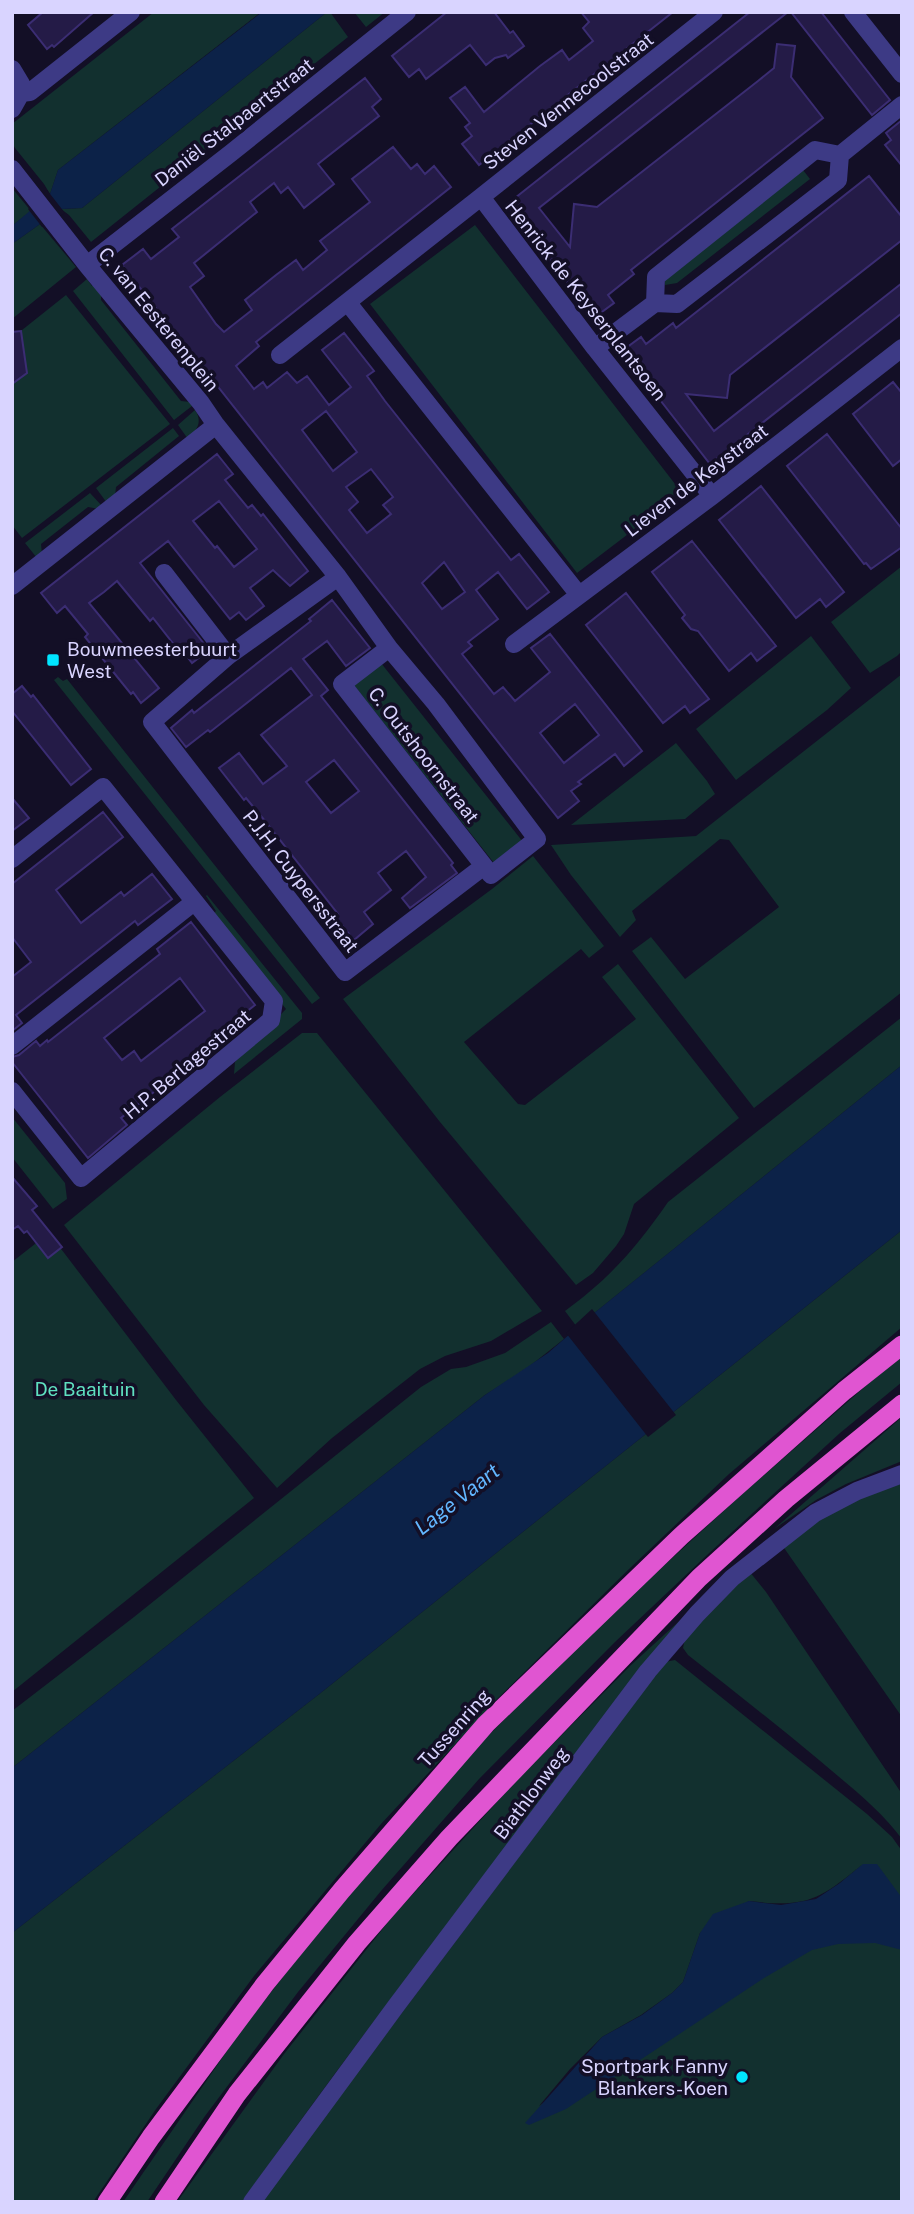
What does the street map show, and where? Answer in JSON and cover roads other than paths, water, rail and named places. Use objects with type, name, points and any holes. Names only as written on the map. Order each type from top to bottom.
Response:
[{"type":"highway","name":"Tussenring","points":[[107,2202],[151,2137],[265,1984],[342,1889],[486,1724],[681,1536],[844,1391],[902,1345]]},
{"type":"highway","points":[[164,2202],[237,2094],[357,1944],[449,1838],[699,1578],[786,1499],[902,1404]]},
{"type":"street","points":[[17,101],[131,12]]},
{"type":"street","name":"Daniël Stalpaertstraat","points":[[87,265],[407,12]]},
{"type":"street","name":"Steven Vennecoolstraat","points":[[481,197],[714,12]]},
{"type":"street","points":[[853,12],[902,74]]},
{"type":"street","points":[[12,69],[21,84],[17,101]]},
{"type":"street","points":[[595,348],[655,303],[677,304],[838,180],[840,155],[902,105]]},
{"type":"street","points":[[655,303],[656,277],[666,269],[815,150],[840,155]]},
{"type":"street","name":"C. van Eesterenplein","points":[[12,169],[87,265],[201,402],[216,425]]},
{"type":"street","name":"Henrick de Keyserplantsoen","points":[[280,355],[481,197],[595,348],[712,496]]},
{"type":"street","points":[[348,303],[579,595]]},
{"type":"street","name":"Lieven de Keystraat","points":[[514,644],[712,496],[902,348]]},
{"type":"street","points":[[12,586],[216,425]]},
{"type":"street","name":"C. Outshoornstraat","points":[[216,425],[338,577],[389,648],[436,704],[537,839]]},
{"type":"street","points":[[164,573],[228,656],[338,577]]},
{"type":"street","name":"C. Outshoornstraat","points":[[389,648],[342,684],[484,866]]},
{"type":"street","name":"P.J.H. Cuypersstraat","points":[[228,656],[152,722],[345,972],[484,866],[491,875],[537,839]]},
{"type":"street","name":"H.P. Berlagestraat","points":[[12,859],[103,787],[274,1001],[271,1020],[81,1178],[12,1091]]},
{"type":"street","points":[[12,1046],[194,902]]},
{"type":"street","name":"Biathlonweg","points":[[252,2202],[648,1671],[697,1614],[732,1578],[815,1513],[846,1496],[902,1474]]},
{"type":"water","points":[[262,12],[327,12],[82,208],[61,209],[12,244],[12,226],[50,194],[58,170]]},
{"type":"water","name":"Lage Vaart","points":[[902,1065],[902,1230],[318,1695],[12,1933],[12,1768],[485,1395],[548,1353]]},
{"type":"water","points":[[863,1864],[877,1864],[902,1898],[902,1950],[875,1943],[838,1944],[812,1950],[764,1978],[566,2109],[529,2125],[525,2123],[602,2037],[642,2015],[683,1982],[700,1933],[713,1914],[749,1901],[781,1905],[816,1899]]},
{"type":"place","name":"Bouwmeesterbuurt West","points":[[53,660]]},
{"type":"place","name":"Sportpark Fanny Blankers-Koen","points":[[742,2077]]},
{"type":"park label","name":"De Baaituin","points":[[85,1389]]}]
